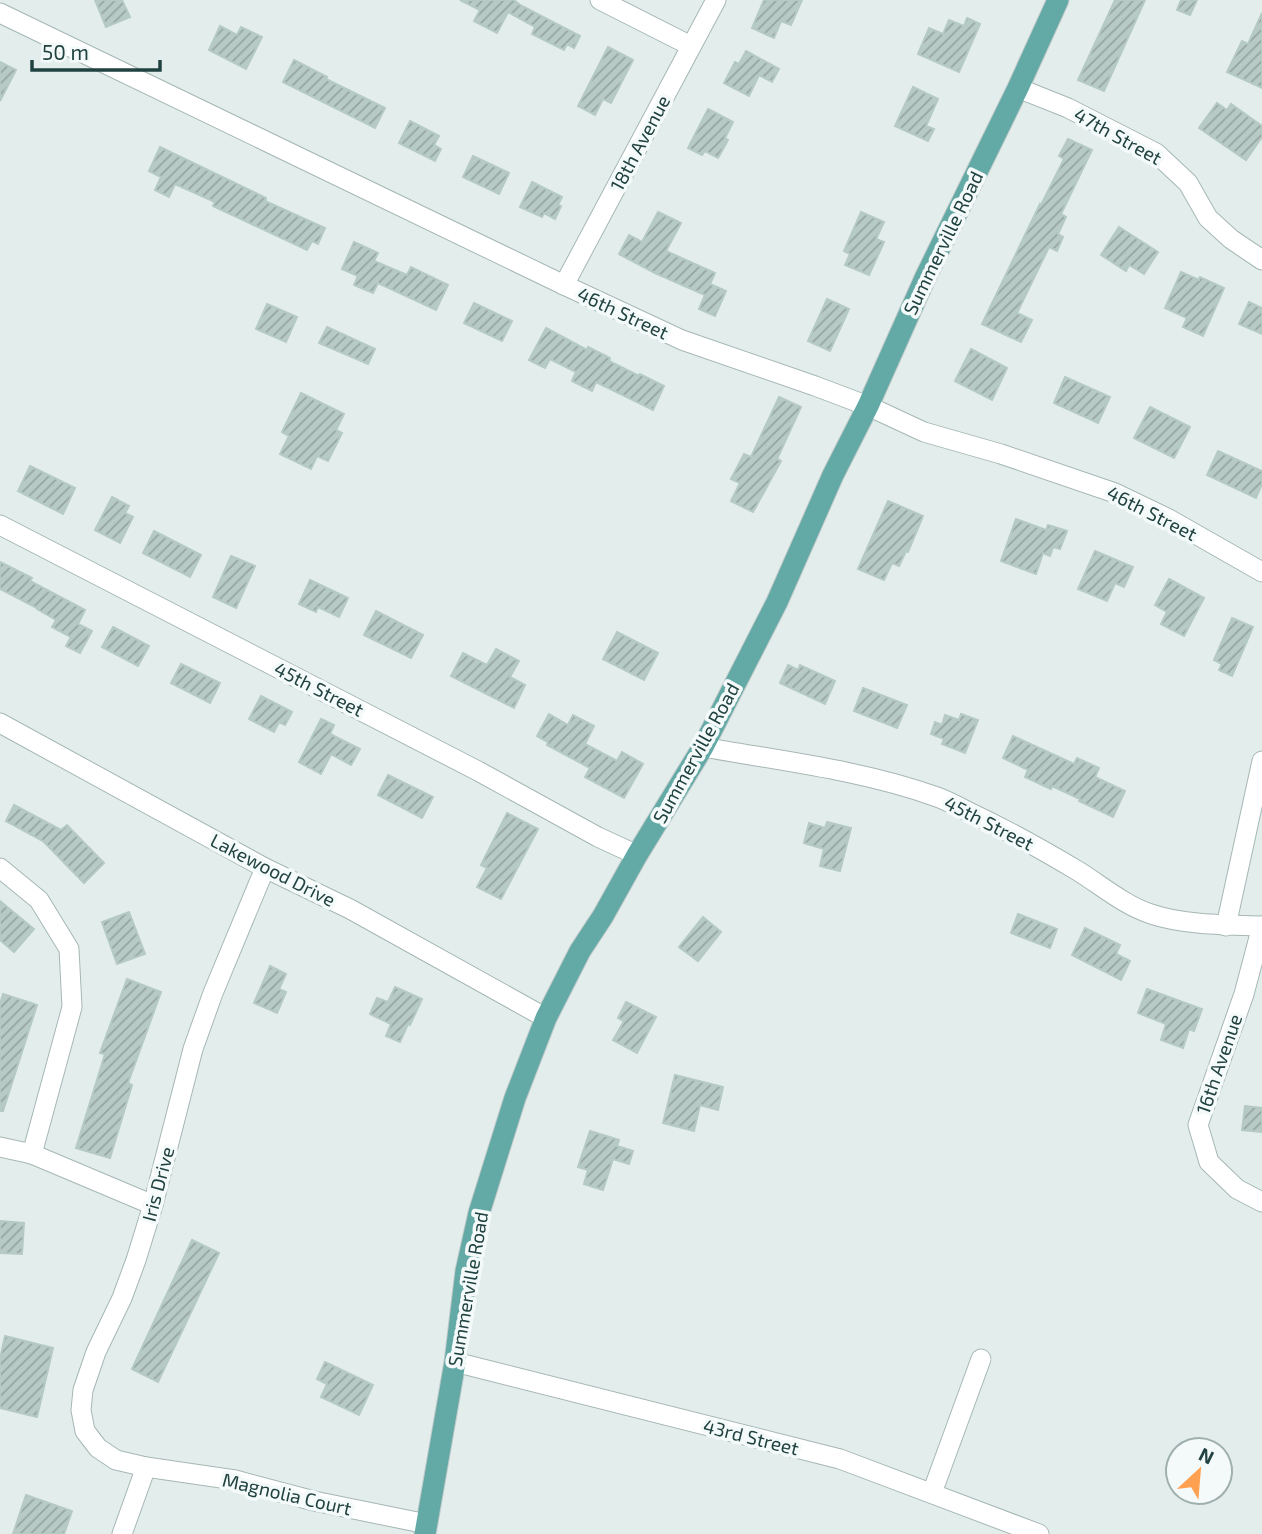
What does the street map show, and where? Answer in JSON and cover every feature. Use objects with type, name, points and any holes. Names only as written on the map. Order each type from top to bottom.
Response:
[{"type":"main road","name":"Summerville Road","points":[[426,1529],[455,1362],[467,1271],[479,1213],[515,1098],[546,1018],[580,951],[703,747],[777,602],[926,276],[1058,0]]},
{"type":"street","points":[[600,0],[691,46]]},
{"type":"street","name":"18th Avenue","points":[[564,285],[716,0]]},
{"type":"street","name":"46th Street","points":[[0,13],[682,340],[868,406],[924,432],[1001,454],[1115,493],[1169,519],[1262,572]]},
{"type":"street","name":"47th Street","points":[[1018,88],[1068,108],[1156,153],[1188,183],[1208,218],[1231,239],[1260,253]]},
{"type":"street","name":"45th Street","points":[[0,525],[637,855]]},
{"type":"street","name":"Lakewood Drive","points":[[0,723],[265,868],[350,909],[546,1018]]},
{"type":"street","name":"45th Street","points":[[703,747],[881,780],[939,798],[1036,846],[1114,896],[1150,914],[1226,926],[1262,926]]},
{"type":"street","points":[[1226,926],[1262,761]]},
{"type":"street","points":[[0,868],[39,900],[68,949],[72,1007],[32,1154]]},
{"type":"street","name":"Iris Drive","points":[[146,1467],[116,1460],[98,1448],[85,1431],[80,1410],[83,1390],[96,1352],[122,1298],[136,1260],[153,1205],[192,1049],[265,868]]},
{"type":"street","name":"16th Avenue","points":[[1262,926],[1244,994],[1198,1125],[1209,1162],[1237,1189],[1262,1202]]},
{"type":"street","points":[[0,1147],[32,1154],[153,1205]]},
{"type":"street","points":[[932,1493],[981,1359]]},
{"type":"street","name":"43rd Street","points":[[455,1362],[840,1459],[1039,1534]]},
{"type":"street","points":[[122,1534],[146,1467]]},
{"type":"street","name":"Magnolia Court","points":[[146,1467],[235,1480],[426,1529]]},
{"type":"building","points":[[95,0],[122,0],[130,17],[106,27]]},
{"type":"building","points":[[460,0],[514,0],[580,36],[574,48],[567,44],[564,50],[532,34],[535,27],[508,12],[497,33],[474,21],[480,10]]},
{"type":"building","points":[[764,0],[802,0],[791,25],[781,21],[774,38],[752,28]]},
{"type":"building","points":[[1115,0],[1145,0],[1104,91],[1078,80]]},
{"type":"building","points":[[1181,0],[1197,0],[1190,15],[1177,10]]},
{"type":"building","points":[[1262,13],[1262,88],[1227,72],[1242,41],[1248,44]]},
{"type":"building","points":[[967,18],[980,24],[959,72],[918,54],[929,28],[943,34],[949,20],[964,26]]},
{"type":"building","points":[[220,26],[237,35],[241,27],[262,37],[246,69],[209,50]]},
{"type":"building","points":[[608,47],[633,60],[611,103],[603,99],[595,115],[578,106]]},
{"type":"building","points":[[746,51],[779,69],[772,82],[759,75],[749,96],[724,83],[735,62],[739,64]]},
{"type":"building","points":[[294,60],[385,108],[375,128],[283,82]]},
{"type":"building","points":[[0,62],[16,70],[0,101]]},
{"type":"building","points":[[913,87],[938,99],[926,126],[934,129],[928,141],[895,126]]},
{"type":"building","points":[[1217,103],[1227,110],[1231,104],[1262,126],[1262,137],[1246,160],[1199,128]]},
{"type":"building","points":[[708,109],[733,122],[725,138],[728,140],[718,158],[705,151],[702,155],[688,148]]},
{"type":"building","points":[[410,121],[439,136],[434,145],[441,149],[435,161],[399,143]]},
{"type":"building","points":[[1068,139],[1092,150],[1061,214],[1066,217],[1058,234],[1063,237],[1057,251],[1049,247],[1017,313],[1032,320],[1021,342],[982,324],[1064,159],[1059,156]]},
{"type":"building","points":[[160,147],[266,198],[265,201],[325,228],[318,244],[312,241],[307,250],[213,206],[215,202],[175,184],[169,197],[155,190],[161,177],[149,171]]},
{"type":"building","points":[[473,156],[509,173],[499,194],[463,177]]},
{"type":"building","points":[[532,182],[562,197],[555,219],[544,213],[542,217],[520,207]]},
{"type":"building","points":[[658,212],[681,223],[666,251],[715,273],[710,284],[726,291],[715,316],[699,309],[705,295],[619,254],[629,235],[642,242]]},
{"type":"building","points":[[861,212],[884,222],[876,239],[884,242],[869,275],[845,265],[850,254],[844,251]]},
{"type":"building","points":[[1119,227],[1158,252],[1144,274],[1129,265],[1126,271],[1101,255]]},
{"type":"building","points":[[354,242],[378,253],[374,261],[407,275],[411,267],[448,285],[436,310],[378,283],[373,293],[354,285],[358,276],[342,269]]},
{"type":"building","points":[[1181,272],[1224,288],[1203,336],[1183,327],[1187,318],[1165,308]]},
{"type":"building","points":[[827,299],[849,309],[830,351],[808,341]]},
{"type":"building","points":[[1249,302],[1262,308],[1262,334],[1239,324]]},
{"type":"building","points":[[474,303],[512,321],[502,341],[464,323]]},
{"type":"building","points":[[267,304],[297,317],[286,342],[256,329]]},
{"type":"building","points":[[327,327],[375,349],[368,364],[319,343]]},
{"type":"building","points":[[546,328],[664,386],[653,410],[596,382],[592,391],[572,381],[576,372],[550,359],[545,368],[529,360]]},
{"type":"building","points":[[971,349],[1007,368],[992,400],[955,381]]},
{"type":"building","points":[[1065,377],[1110,397],[1098,423],[1054,403]]},
{"type":"building","points":[[301,393],[344,414],[336,430],[342,433],[328,461],[317,456],[311,469],[280,454],[289,436],[282,432]]},
{"type":"building","points":[[779,397],[801,407],[777,459],[781,461],[753,512],[731,501],[740,483],[731,479],[744,454],[751,457]]},
{"type":"building","points":[[1150,407],[1190,427],[1174,458],[1134,438]]},
{"type":"building","points":[[1218,451],[1262,471],[1262,484],[1256,498],[1207,475]]},
{"type":"building","points":[[30,466],[75,488],[63,514],[18,491]]},
{"type":"building","points":[[112,497],[129,506],[125,513],[133,517],[120,543],[95,530]]},
{"type":"building","points":[[888,501],[923,516],[908,552],[906,551],[899,566],[892,563],[884,580],[858,569]]},
{"type":"building","points":[[1016,519],[1046,530],[1048,525],[1067,531],[1060,549],[1053,547],[1050,556],[1043,553],[1036,574],[1001,561]]},
{"type":"building","points":[[154,531],[201,555],[190,577],[143,553]]},
{"type":"building","points":[[1095,551],[1133,567],[1124,587],[1115,583],[1107,601],[1078,589]]},
{"type":"building","points":[[231,556],[255,566],[236,608],[213,597]]},
{"type":"building","points":[[0,562],[85,610],[78,624],[92,631],[80,653],[66,646],[71,637],[52,627],[56,620],[0,589]]},
{"type":"building","points":[[1169,579],[1204,598],[1184,636],[1161,624],[1167,612],[1155,605]]},
{"type":"building","points":[[310,580],[348,598],[339,617],[318,607],[316,612],[299,604]]},
{"type":"building","points":[[376,611],[423,635],[411,658],[364,635]]},
{"type":"building","points":[[1232,618],[1253,627],[1232,676],[1219,670],[1222,664],[1214,660]]},
{"type":"building","points":[[113,627],[149,646],[138,666],[102,647]]},
{"type":"building","points":[[617,632],[658,653],[644,680],[603,659]]},
{"type":"building","points":[[496,649],[519,661],[510,677],[525,685],[514,708],[451,676],[463,653],[487,665]]},
{"type":"building","points":[[181,664],[220,683],[210,703],[171,683]]},
{"type":"building","points":[[788,665],[798,670],[800,665],[835,681],[825,704],[780,683]]},
{"type":"building","points":[[863,688],[907,705],[897,728],[854,711]]},
{"type":"building","points":[[261,696],[292,712],[285,725],[279,722],[274,732],[249,719]]},
{"type":"building","points":[[549,714],[568,725],[573,715],[594,726],[585,744],[617,761],[622,752],[643,764],[624,798],[585,777],[590,768],[547,745],[548,742],[537,736]]},
{"type":"building","points":[[961,714],[978,720],[965,753],[942,744],[944,739],[931,734],[935,722],[942,725],[945,715],[959,720]]},
{"type":"building","points":[[321,719],[334,725],[330,734],[360,749],[351,765],[331,754],[321,774],[299,762]]},
{"type":"building","points":[[1013,736],[1074,764],[1077,758],[1099,768],[1095,777],[1125,791],[1113,817],[1052,786],[1051,789],[1025,777],[1028,770],[1003,758]]},
{"type":"building","points":[[388,775],[433,797],[422,818],[378,795]]},
{"type":"building","points":[[14,805],[61,830],[67,825],[104,863],[84,883],[43,841],[6,821]]},
{"type":"building","points":[[507,813],[538,829],[501,899],[477,887],[487,868],[481,865]]},
{"type":"building","points":[[827,822],[851,828],[840,871],[820,866],[824,849],[804,843],[809,823],[825,828]]},
{"type":"building","points":[[0,901],[34,929],[14,952],[0,940]]},
{"type":"building","points":[[129,912],[145,954],[117,964],[102,922]]},
{"type":"building","points":[[1018,914],[1057,929],[1050,948],[1011,933]]},
{"type":"building","points":[[703,917],[721,932],[698,961],[679,947]]},
{"type":"building","points":[[1085,928],[1120,945],[1116,954],[1130,961],[1121,980],[1072,955]]},
{"type":"building","points":[[270,966],[286,974],[279,989],[286,992],[277,1013],[254,1003]]},
{"type":"building","points":[[127,979],[161,992],[128,1083],[132,1085],[110,1158],[76,1148],[105,1054],[100,1053]]},
{"type":"building","points":[[395,987],[422,999],[400,1042],[386,1036],[391,1024],[370,1014],[377,998],[388,1002]]},
{"type":"building","points":[[1147,989],[1202,1009],[1194,1031],[1189,1029],[1183,1048],[1161,1040],[1166,1024],[1138,1013]]},
{"type":"building","points":[[3,994],[37,1005],[3,1111],[0,1111],[0,1004]]},
{"type":"building","points":[[626,1002],[656,1017],[637,1053],[613,1040],[624,1021],[618,1018]]},
{"type":"building","points":[[675,1075],[723,1087],[718,1110],[700,1105],[694,1131],[663,1123]]},
{"type":"building","points":[[1245,1106],[1262,1108],[1262,1132],[1242,1130]]},
{"type":"building","points":[[590,1131],[619,1140],[617,1146],[633,1151],[629,1164],[613,1159],[603,1190],[584,1184],[588,1170],[578,1167]]},
{"type":"building","points":[[0,1221],[24,1223],[22,1254],[0,1253]]},
{"type":"building","points":[[192,1240],[219,1253],[158,1382],[132,1369]]},
{"type":"building","points":[[5,1336],[53,1348],[37,1417],[0,1408],[0,1359]]},
{"type":"building","points":[[325,1362],[373,1385],[359,1415],[321,1397],[327,1384],[317,1379]]},
{"type":"building","points":[[26,1495],[72,1511],[64,1534],[13,1534]]}]
